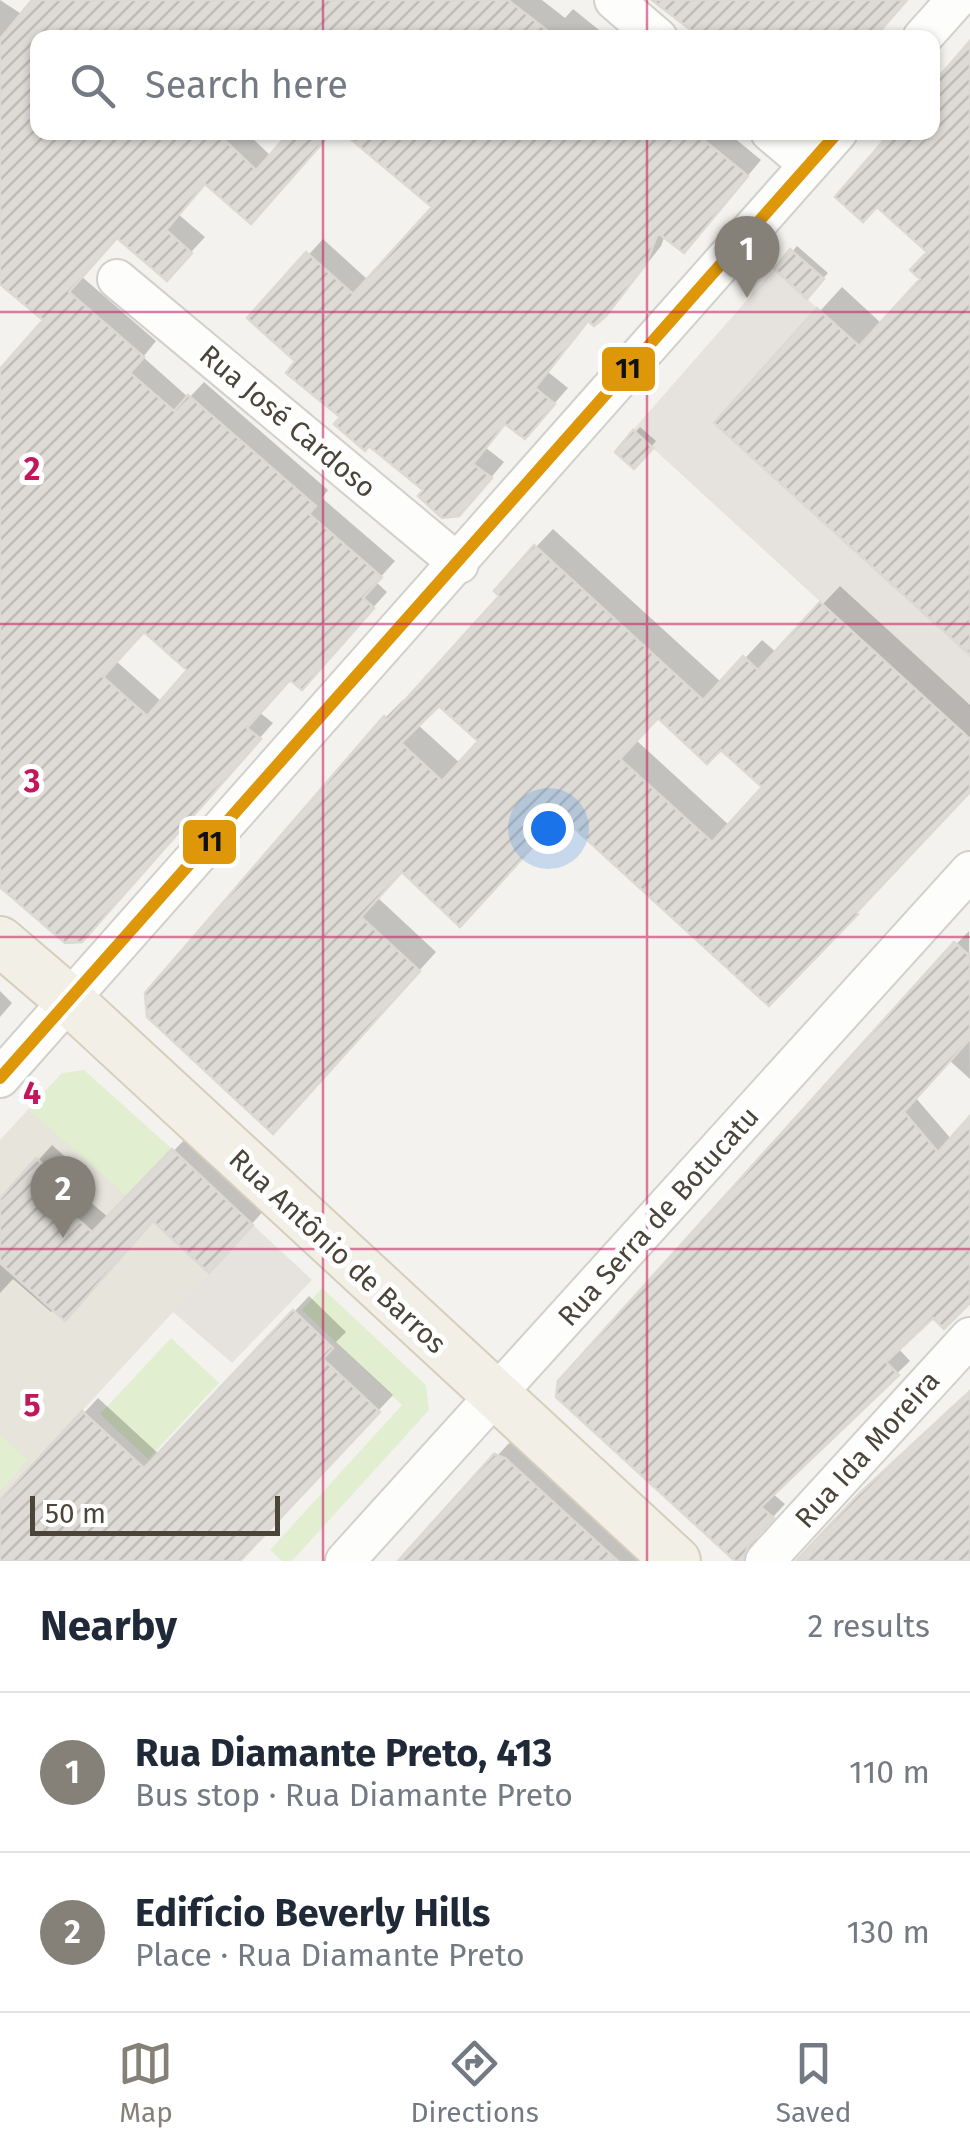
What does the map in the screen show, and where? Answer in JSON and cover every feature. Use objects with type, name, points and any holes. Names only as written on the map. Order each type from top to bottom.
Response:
[{"type":"main road","name":"Rua Antônio de Barros","points":[[0,940],[676,1561]]},
{"type":"street","points":[[614,0],[649,30]]},
{"type":"street","points":[[929,30],[956,0]]},
{"type":"street","points":[[779,140],[809,165]]},
{"type":"street","points":[[0,1078],[831,140]]},
{"type":"street","name":"Rua José Cardoso","points":[[117,279],[458,564]]},
{"type":"street","name":"Rua Serra de Botucatu","points":[[346,1561],[970,871]]},
{"type":"street","name":"Rua Ida Moreira","points":[[765,1561],[970,1337]]},
{"type":"shaded area","points":[[774,269],[817,308],[714,423],[970,655],[970,739],[633,430]]},
{"type":"shaded area","points":[[62,1073],[128,1197],[209,1273],[0,1500],[0,1140]]},
{"type":"shaded area","points":[[253,1225],[312,1280],[232,1363],[173,1312]]},
{"type":"green space","points":[[84,1070],[172,1149],[128,1197],[29,1110],[62,1073]]},
{"type":"green space","points":[[322,1288],[426,1385],[429,1410],[292,1561],[282,1561],[270,1550],[402,1405],[302,1310]]},
{"type":"green space","points":[[171,1338],[219,1383],[148,1459],[100,1414]]},
{"type":"green space","points":[[0,1435],[28,1460],[0,1491]]},
{"type":"building","points":[[32,0],[508,0],[547,30],[30,30],[30,140],[224,140],[256,170],[283,140],[325,140],[251,224],[205,184],[166,230],[192,253],[167,281],[117,238],[69,292],[144,357],[130,373],[174,411],[188,395],[316,506],[309,514],[382,577],[363,598],[374,608],[302,690],[290,680],[247,728],[261,739],[82,942],[65,943],[0,887],[0,369],[43,320],[0,284],[0,39]],"holes":[[[144,632],[187,670],[147,716],[103,677]]]},
{"type":"building","points":[[652,0],[907,0],[881,30],[691,30]]},
{"type":"building","points":[[970,41],[970,655],[714,423],[817,308],[859,346],[920,279],[910,270],[927,252],[877,207],[863,222],[835,197],[884,140],[940,140],[940,76]]},
{"type":"building","points":[[352,140],[704,140],[748,176],[684,253],[658,233],[646,264],[606,316],[594,326],[588,321],[535,388],[555,404],[525,439],[505,424],[473,464],[492,478],[459,516],[442,518],[418,496],[423,490],[369,446],[365,451],[334,424],[340,417],[286,373],[295,361],[247,318],[306,252],[353,294],[432,207]]},
{"type":"building","points":[[790,249],[824,279],[807,299],[774,269]]},
{"type":"building","points":[[633,430],[653,448],[634,469],[615,452]]},
{"type":"building","points":[[534,545],[703,700],[743,656],[758,670],[820,602],[970,739],[970,792],[769,1006],[561,816],[460,927],[402,872],[361,917],[420,971],[273,1134],[147,1017],[145,993],[384,716],[387,720],[499,596],[494,591]],"holes":[[[439,706],[478,741],[442,781],[401,743]],[[658,718],[707,764],[721,750],[762,787],[712,842],[620,759]]]},
{"type":"building","points":[[954,942],[970,956],[970,1039],[904,1112],[938,1152],[970,1116],[970,1303],[944,1329],[933,1318],[886,1362],[899,1375],[761,1507],[774,1518],[748,1546],[743,1561],[735,1561],[556,1397],[558,1381]]},
{"type":"building","points":[[172,1149],[253,1225],[209,1273],[153,1221],[65,1321],[0,1263],[0,1199],[36,1158],[65,1185],[54,1198],[92,1232]]},
{"type":"building","points":[[293,1310],[333,1348],[323,1359],[380,1412],[240,1561],[0,1561],[0,1500],[82,1411],[144,1468]]},
{"type":"building","points":[[970,1391],[970,1561],[796,1561],[859,1494]]},
{"type":"building","points":[[494,1454],[505,1458],[618,1561],[398,1561]]},
{"type":"transit line","name":"11","points":[[0,1078],[831,140]]},
{"type":"place","name":"Rua Diamante Preto, 413","points":[[747,298]]},
{"type":"place","name":"Edifício Beverly Hills","points":[[63,1238]]}]
